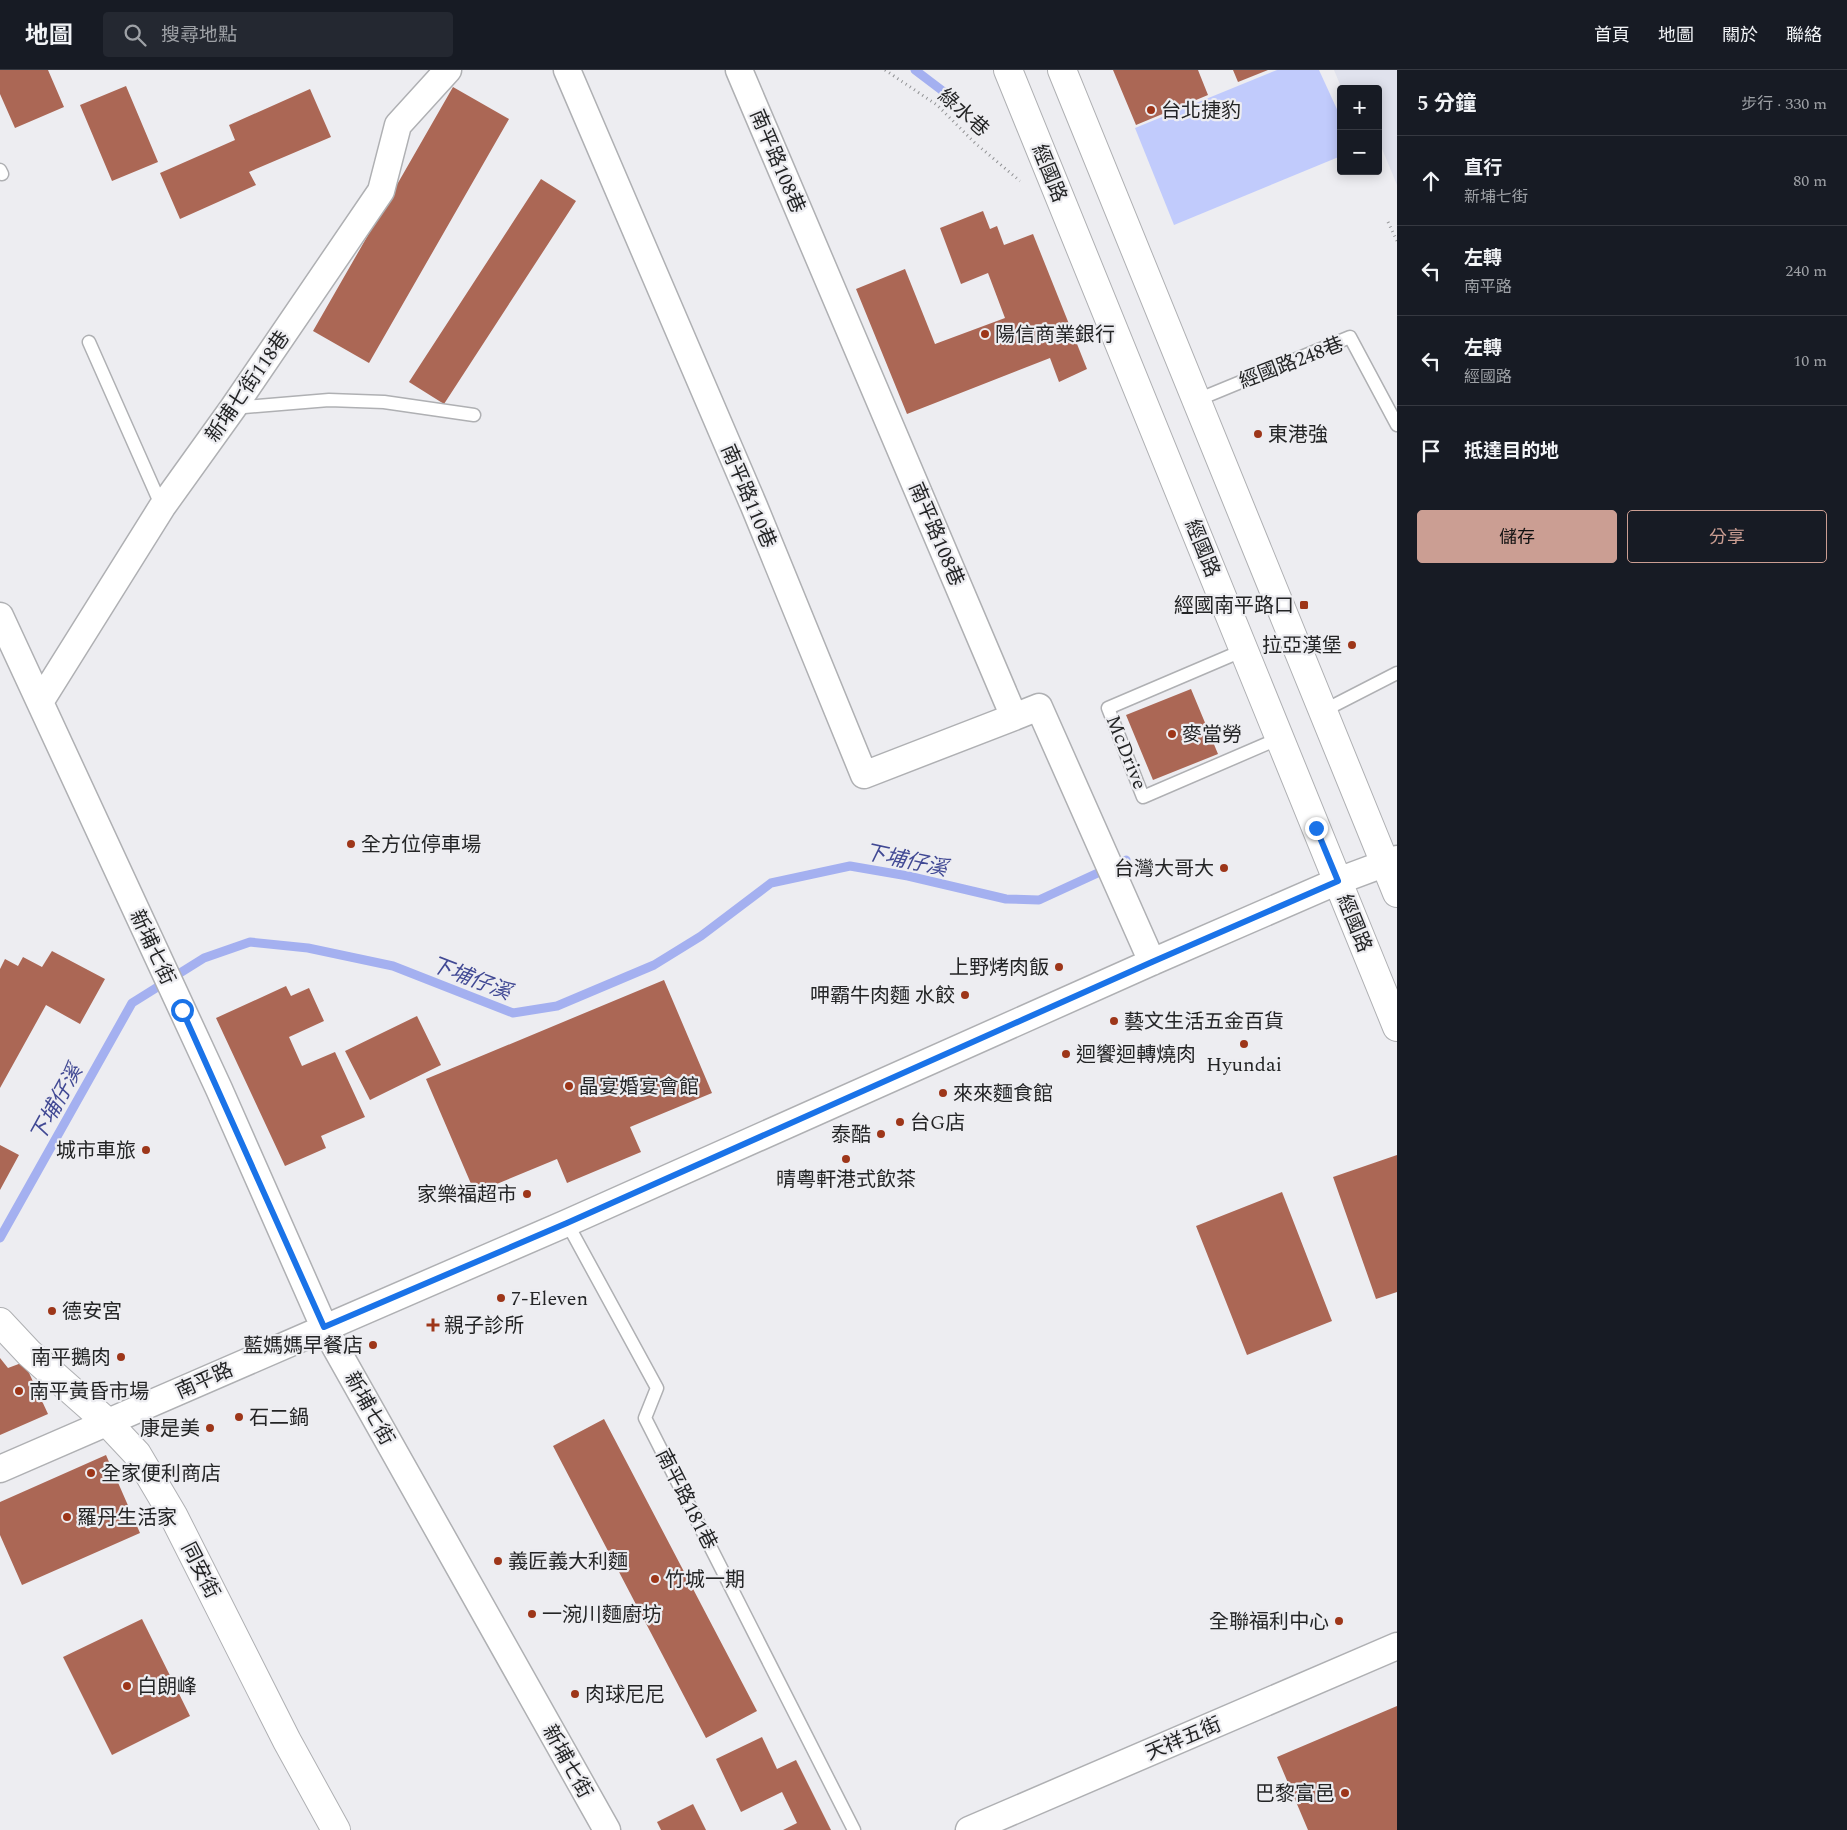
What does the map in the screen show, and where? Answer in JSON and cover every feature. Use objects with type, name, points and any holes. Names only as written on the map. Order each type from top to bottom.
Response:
[{"type":"street","name":"新埔七街118巷","points":[[40,702],[162,507],[233,408],[381,191],[398,125],[448,70]]},
{"type":"street","name":"南平路110巷","points":[[567,70],[754,506],[864,775],[1014,717]]},
{"type":"street","name":"南平路108巷","points":[[739,70],[1014,717]]},
{"type":"street","name":"經國路","points":[[1008,70],[1397,1027]]},
{"type":"street","points":[[1062,70],[1324,711],[1391,862],[1397,893]]},
{"type":"street","name":"新埔七街","points":[[0,616],[182,1010],[324,1327],[607,1830]]},
{"type":"street","points":[[1014,717],[1039,707],[1152,962]]},
{"type":"street","name":"南平路","points":[[0,1469],[567,1223],[1152,962],[1338,881],[1391,862]]},
{"type":"street","name":"同安街","points":[[0,1322],[29,1353],[107,1422],[137,1454],[173,1515],[287,1741],[336,1830]]},
{"type":"street","name":"天祥五街","points":[[969,1830],[1397,1646]]},
{"type":"lane","name":"經國路248巷","points":[[1197,400],[1350,337],[1397,425]]},
{"type":"lane","points":[[89,342],[162,507]]},
{"type":"lane","points":[[233,408],[329,400],[384,402],[474,415]]},
{"type":"lane","name":"McDrive","points":[[1244,650],[1108,708],[1142,797],[1280,738]]},
{"type":"lane","points":[[1324,711],[1397,673]]},
{"type":"lane","name":"南平路181巷","points":[[567,1223],[656,1388],[645,1418],[854,1830]]},
{"type":"path","name":"綠水巷","points":[[885,70],[936,105],[975,143],[1020,181]]},
{"type":"path","points":[[1388,222],[1397,242]]},
{"type":"shaded area","points":[[1277,70],[1319,70],[1337,109],[1337,158],[1174,225],[1135,128]]},
{"type":"shaded area","points":[[1334,70],[1397,70],[1397,185],[1382,149],[1382,85],[1340,85]]},
{"type":"building","points":[[0,70],[48,70],[64,107],[15,128],[0,94]]},
{"type":"building","name":"台北捷豹","points":[[1113,70],[1198,70],[1208,95],[1136,125]]},
{"type":"building","name":"台北捷豹","points":[[1233,70],[1268,70],[1238,82]]},
{"type":"building","points":[[126,86],[158,162],[112,181],[80,105]]},
{"type":"building","points":[[453,87],[509,119],[369,363],[313,331]]},
{"type":"building","points":[[310,89],[331,137],[249,172],[256,185],[180,219],[160,173],[235,140],[229,125]]},
{"type":"building","points":[[541,179],[576,201],[444,404],[409,382]]},
{"type":"building","points":[[983,211],[990,229],[997,226],[1004,245],[1033,234],[1087,369],[1059,382],[1050,358],[907,414],[856,289],[905,269],[935,344],[1005,318],[988,273],[961,284],[940,228]]},
{"type":"building","name":"麥當勞","points":[[1191,689],[1218,754],[1153,780],[1126,715]]},
{"type":"building","points":[[52,951],[105,979],[80,1024],[46,1005],[0,1088],[0,969],[5,959],[18,966],[23,957],[42,967]]},
{"type":"building","name":"晶宴婚宴會館","points":[[664,980],[712,1093],[630,1127],[641,1152],[567,1183],[557,1159],[475,1193],[426,1079]]},
{"type":"building","points":[[286,986],[291,996],[309,988],[324,1021],[289,1037],[302,1066],[335,1052],[365,1117],[321,1136],[326,1148],[285,1166],[216,1018]]},
{"type":"building","points":[[417,1016],[441,1065],[370,1100],[345,1051]]},
{"type":"building","points":[[0,1145],[19,1155],[0,1190]]},
{"type":"building","points":[[1397,1155],[1397,1292],[1376,1299],[1333,1177]]},
{"type":"building","points":[[1282,1192],[1332,1321],[1247,1355],[1196,1226]]},
{"type":"building","name":"南平黃昏市場","points":[[0,1358],[8,1368],[24,1362],[48,1414],[0,1435]]},
{"type":"building","name":"竹城一期","points":[[604,1419],[757,1711],[706,1738],[553,1446]]},
{"type":"building","name":"羅丹生活家","points":[[106,1455],[140,1533],[22,1585],[0,1535],[0,1502]]},
{"type":"building","name":"白朗峰","points":[[142,1619],[190,1716],[112,1755],[63,1657]]},
{"type":"building","name":"巴黎富邑","points":[[1397,1706],[1397,1830],[1308,1830],[1277,1757]]},
{"type":"building","points":[[762,1737],[777,1769],[796,1760],[831,1830],[783,1830],[797,1823],[782,1792],[741,1812],[716,1759]]},
{"type":"building","points":[[693,1804],[706,1830],[661,1830],[657,1822]]},
{"type":"waterway","name":"下埔仔溪","points":[[915,70],[948,95]]},
{"type":"waterway","name":"下埔仔溪","points":[[0,1238],[132,1003],[204,958],[250,942],[308,948],[393,966],[513,1013],[557,1006],[654,965],[701,936],[771,883],[850,866],[908,876],[1006,899],[1039,900],[1126,860]]},
{"type":"place","name":"台北捷豹","points":[[1151,110]]},
{"type":"place","name":"陽信商業銀行","points":[[985,334]]},
{"type":"place","name":"東港強","points":[[1258,434]]},
{"type":"place","name":"經國南平路口","points":[[1304,605]]},
{"type":"place","name":"拉亞漢堡","points":[[1352,645]]},
{"type":"place","name":"麥當勞","points":[[1172,734]]},
{"type":"place","name":"全方位停車場","points":[[351,844]]},
{"type":"place","name":"台灣大哥大","points":[[1224,868]]},
{"type":"place","name":"上野烤肉飯","points":[[1059,967]]},
{"type":"place","name":"呷霸牛肉麵 水餃","points":[[965,995]]},
{"type":"place","name":"藝文生活五金百貨","points":[[1114,1021]]},
{"type":"place","name":"Hyundai","points":[[1244,1044]]},
{"type":"place","name":"迴饗迴轉燒肉","points":[[1066,1054]]},
{"type":"place","name":"晶宴婚宴會館","points":[[569,1086]]},
{"type":"place","name":"來來麵食館","points":[[943,1093]]},
{"type":"place","name":"台G店","points":[[900,1122]]},
{"type":"place","name":"泰酷","points":[[881,1134]]},
{"type":"place","name":"城市車旅","points":[[146,1150]]},
{"type":"place","name":"晴粵軒港式飲茶","points":[[846,1159]]},
{"type":"place","name":"家樂福超市","points":[[527,1194]]},
{"type":"place","name":"7-Eleven","points":[[501,1298]]},
{"type":"place","name":"德安宮","points":[[52,1311]]},
{"type":"place","name":"親子診所","points":[[433,1325]]},
{"type":"place","name":"藍媽媽早餐店","points":[[373,1345]]},
{"type":"place","name":"南平鵝肉","points":[[121,1357]]},
{"type":"place","name":"南平黃昏市場","points":[[19,1391]]},
{"type":"place","name":"石二鍋","points":[[239,1417]]},
{"type":"place","name":"康是美","points":[[210,1428]]},
{"type":"place","name":"全家便利商店","points":[[91,1473]]},
{"type":"place","name":"羅丹生活家","points":[[67,1517]]},
{"type":"place","name":"義匠義大利麵","points":[[498,1561]]},
{"type":"place","name":"竹城一期","points":[[655,1579]]},
{"type":"place","name":"一涴川麵廚坊","points":[[532,1614]]},
{"type":"place","name":"全聯福利中心","points":[[1339,1621]]},
{"type":"place","name":"白朗峰","points":[[127,1686]]},
{"type":"place","name":"肉球尼尼","points":[[575,1694]]},
{"type":"place","name":"巴黎富邑","points":[[1345,1793]]},
{"type":"route","points":[[182,1010],[324,1327],[567,1223],[1338,881],[1316,828]]}]
